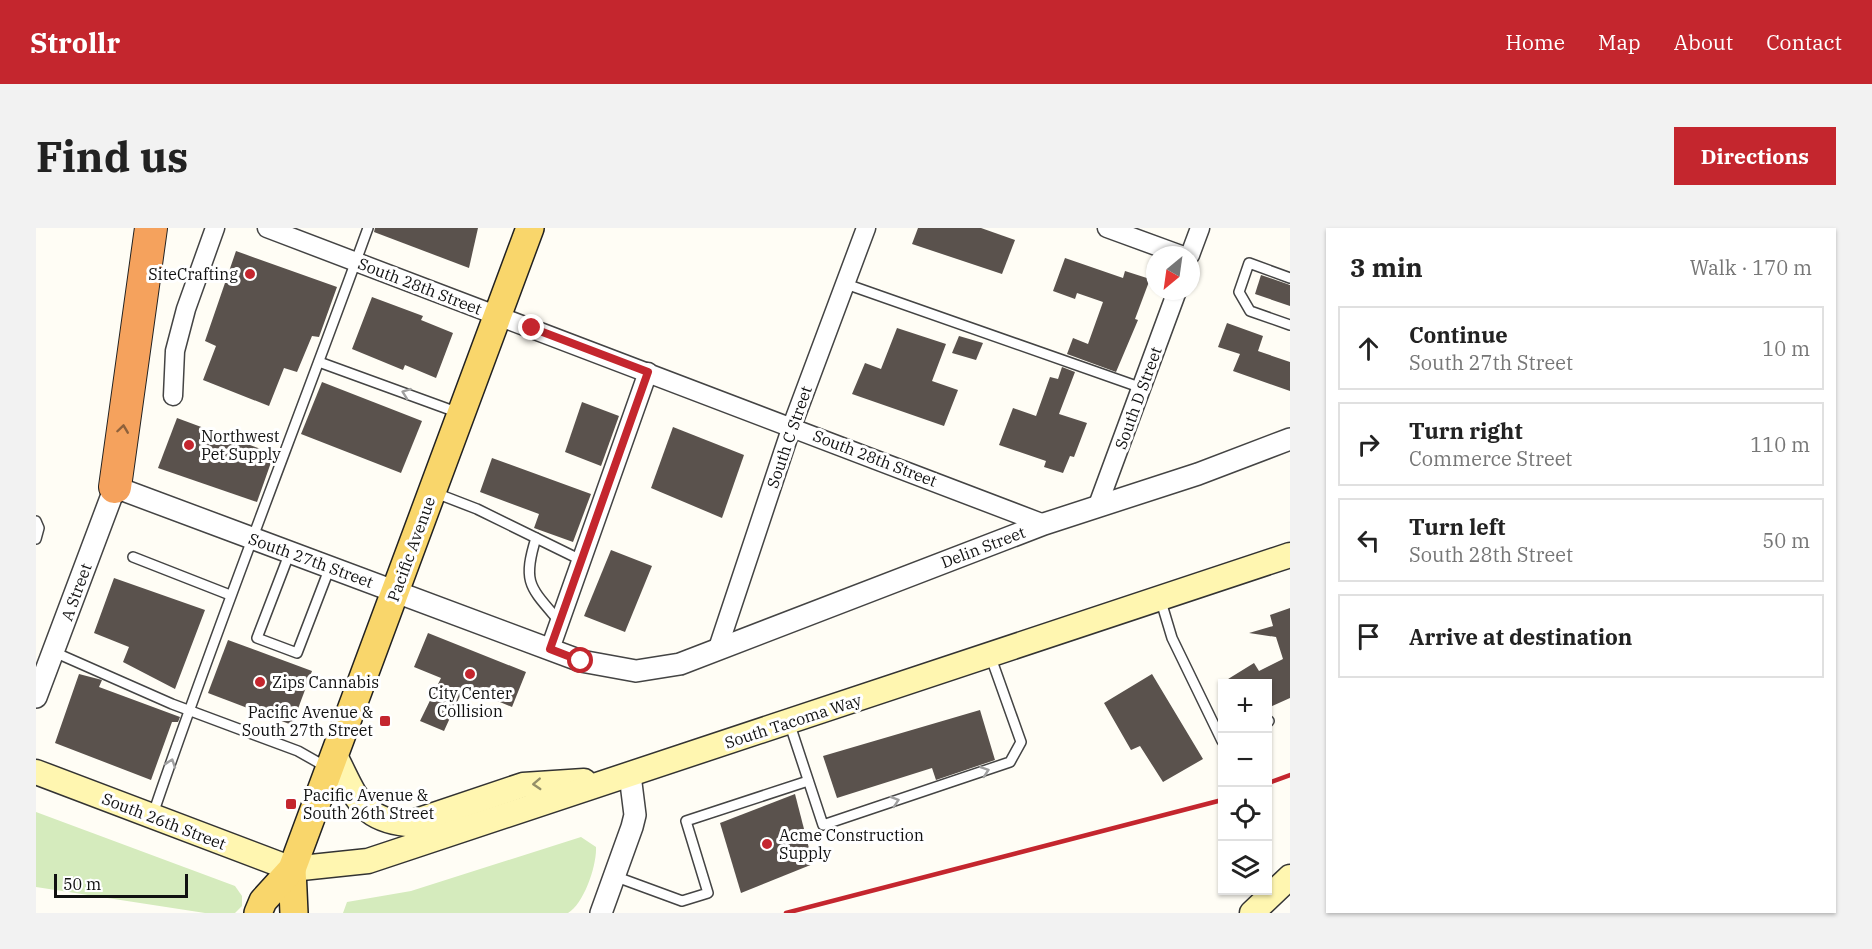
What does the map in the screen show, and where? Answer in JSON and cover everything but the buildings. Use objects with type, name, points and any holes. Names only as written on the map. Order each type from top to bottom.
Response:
[{"type":"highway","points":[[115,487],[151,228]]},
{"type":"main road","name":"Pacific Avenue","points":[[258,913],[263,901],[292,869],[530,228]]},
{"type":"main road","name":"South Tacoma Way","points":[[292,869],[368,861],[1290,555]]},
{"type":"main road","points":[[332,761],[367,810],[387,822],[407,824],[523,785],[623,777]]},
{"type":"main road","name":"South 26th Street","points":[[36,772],[292,869]]},
{"type":"main road","name":"Pacific Avenue","points":[[292,869],[294,913]]},
{"type":"main road","points":[[1252,913],[1290,877]]},
{"type":"street","points":[[173,396],[175,351],[186,309],[215,228]]},
{"type":"street","name":"South 28th Street","points":[[267,228],[792,426],[1044,524]]},
{"type":"street","name":"South C Street","points":[[718,648],[792,426],[866,228]]},
{"type":"street","points":[[1107,228],[1156,246]]},
{"type":"street","points":[[1193,246],[1200,228]]},
{"type":"street","name":"South D Street","points":[[1098,506],[1174,300]]},
{"type":"street","points":[[550,649],[648,372]]},
{"type":"street","name":"Delin Street","points":[[680,664],[1044,524],[1198,474],[1290,439]]},
{"type":"street","name":"South 27th Street","points":[[115,487],[581,661],[636,671],[680,664]]},
{"type":"street","name":"A Street","points":[[36,698],[115,487]]},
{"type":"street","points":[[601,913],[635,815],[623,777]]},
{"type":"lane","points":[[152,816],[230,595],[254,539],[368,228]]},
{"type":"lane","points":[[1290,278],[1250,262],[1239,292],[1250,311],[1290,325]]},
{"type":"lane","points":[[846,284],[1142,388]]},
{"type":"lane","points":[[319,362],[461,414]]},
{"type":"lane","points":[[432,491],[477,509],[581,560]]},
{"type":"lane","points":[[36,521],[39,528],[36,539]]},
{"type":"lane","points":[[536,538],[529,562],[528,577],[535,593],[560,621]]},
{"type":"lane","points":[[290,552],[257,638],[297,653],[330,567]]},
{"type":"lane","points":[[133,557],[230,595]]},
{"type":"lane","points":[[1160,598],[1172,638],[1218,733]]},
{"type":"lane","points":[[54,652],[188,710],[332,761]]},
{"type":"lane","points":[[789,722],[823,825],[1010,762],[1020,742],[990,655]]},
{"type":"lane","points":[[614,876],[682,901],[708,892],[686,821],[808,781]]},
{"type":"green space","points":[[36,812],[235,886],[242,896],[242,906],[235,913],[205,913],[36,887]]},
{"type":"green space","points":[[581,837],[596,847],[596,855],[584,893],[568,913],[343,913],[347,902],[411,891]]},
{"type":"railway","points":[[1272,782],[1290,775]]},
{"type":"railway","points":[[786,913],[1218,801]]},
{"type":"place","name":"SiteCrafting","points":[[250,274]]},
{"type":"place","name":"Northwest Pet Supply","points":[[189,445]]},
{"type":"place","name":"City Center Collision","points":[[470,674]]},
{"type":"place","name":"Zips Cannabis","points":[[260,682]]},
{"type":"place","name":"Pacific Avenue & South 27th Street","points":[[385,721]]},
{"type":"place","name":"Pacific Avenue & South 26th Street","points":[[291,804]]},
{"type":"place","name":"Acme Construction Supply","points":[[767,844]]},
{"type":"route","points":[[532,328],[648,372],[550,649],[581,661]]}]
